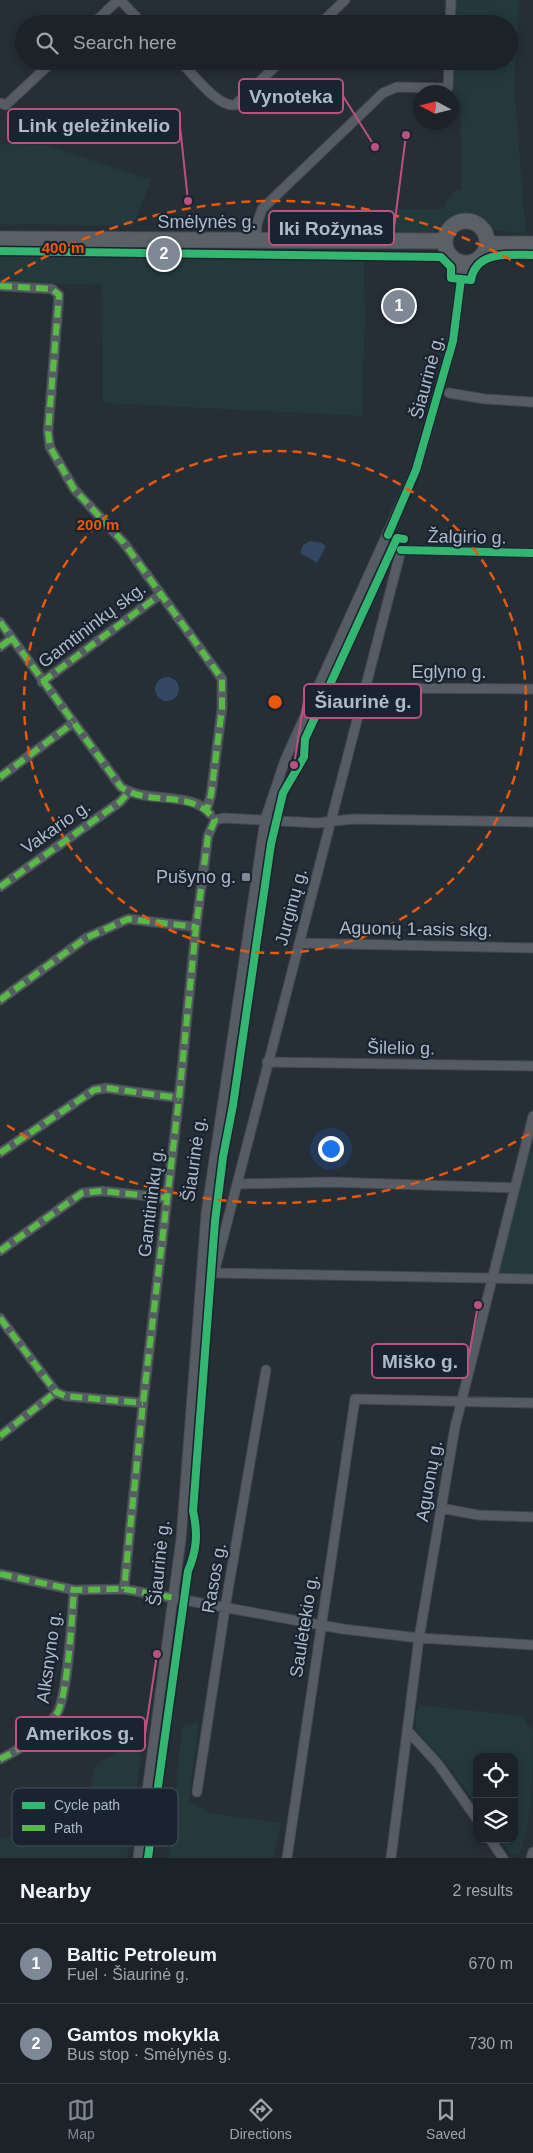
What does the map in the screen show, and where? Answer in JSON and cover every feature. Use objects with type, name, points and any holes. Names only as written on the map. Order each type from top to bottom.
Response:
[{"type":"highway","points":[[469,221],[482,229],[487,244],[479,259],[462,263],[449,256],[445,241],[448,232],[454,225],[469,221]]},
{"type":"highway","name":"Smėlynės g.","points":[[0,239],[445,241]]},
{"type":"highway","points":[[487,244],[533,244]]},
{"type":"main road","name":"Šiaurinė g.","points":[[461,279],[462,263]]},
{"type":"street","points":[[103,15],[119,0],[134,15]]},
{"type":"street","points":[[329,15],[345,0]]},
{"type":"street","points":[[450,15],[451,0]]},
{"type":"street","points":[[0,103],[6,105],[43,70]]},
{"type":"street","points":[[189,70],[220,102],[230,106],[235,105],[272,70]]},
{"type":"street","points":[[256,241],[257,224],[262,209],[383,93],[397,87],[448,88],[449,70]]},
{"type":"street","name":"Šiaurinė g.","points":[[148,1788],[175,1598],[206,1214],[265,820],[285,760],[416,470],[453,341],[461,279]]},
{"type":"street","points":[[0,286],[52,289],[59,295],[48,432],[50,447],[74,488],[124,544],[222,679],[222,708],[211,795],[207,809]]},
{"type":"street","points":[[449,393],[485,399],[533,402]]},
{"type":"street","name":"Žalgirio g.","points":[[401,550],[533,553]]},
{"type":"street","name":"Jurginų g.","points":[[401,550],[214,1272],[492,1278]]},
{"type":"street","name":"Gamtininkų skg.","points":[[42,682],[161,594]]},
{"type":"street","points":[[1,625],[113,779],[129,792],[183,800],[207,809],[215,820],[224,818],[317,823],[353,819],[533,822]]},
{"type":"street","points":[[0,646],[12,638]]},
{"type":"street","name":"Eglyno g.","points":[[364,688],[533,689]]},
{"type":"street","points":[[0,776],[73,723]]},
{"type":"street","name":"Vakario g.","points":[[0,887],[120,802],[129,792]]},
{"type":"street","name":"Gamtininkų g.","points":[[124,1589],[143,1403],[179,1098],[196,927],[208,836],[215,820]]},
{"type":"street","points":[[0,1000],[86,938],[128,919],[196,927]]},
{"type":"street","name":"Aguonų 1-asis skg.","points":[[299,943],[533,948]]},
{"type":"street","name":"Šilelio g.","points":[[268,1062],[533,1066]]},
{"type":"street","points":[[0,1152],[94,1090],[106,1088],[179,1098]]},
{"type":"street","name":"Aguonų g.","points":[[391,1858],[419,1638],[460,1401],[533,1116]]},
{"type":"street","points":[[237,1184],[330,1182],[515,1188]]},
{"type":"street","points":[[0,1251],[82,1193],[102,1191],[167,1198]]},
{"type":"street","points":[[492,1278],[533,1279]]},
{"type":"street","points":[[0,1318],[56,1392],[65,1396],[143,1403]]},
{"type":"street","name":"Rasos g.","points":[[197,1792],[225,1608],[266,1370]]},
{"type":"street","points":[[0,1436],[56,1392]]},
{"type":"street","name":"Saulėtekio g.","points":[[287,1858],[355,1399],[460,1401]]},
{"type":"street","points":[[460,1401],[533,1404]]},
{"type":"street","points":[[440,1508],[478,1515],[533,1516]]},
{"type":"street","points":[[0,1574],[74,1590],[124,1589],[320,1626],[419,1638],[533,1645]]},
{"type":"street","name":"Alksnyno g.","points":[[0,1759],[20,1750],[58,1713],[68,1662],[74,1590]]},
{"type":"street","points":[[407,1730],[438,1764],[473,1813]]},
{"type":"street","points":[[493,1843],[503,1858]]},
{"type":"street","points":[[531,1858],[533,1852]]},
{"type":"green space","points":[[455,0],[519,0],[518,17],[518,15],[454,15]]},
{"type":"green space","points":[[454,70],[515,70],[514,84],[526,234],[492,230],[476,214],[468,213],[453,215],[432,233],[394,234],[359,230],[285,233],[267,227],[266,216],[269,209],[444,209],[445,203],[455,190],[461,190],[461,101],[458,98],[458,85],[454,85]]},
{"type":"green space","points":[[0,144],[46,145],[151,180],[133,226],[0,224]]},
{"type":"green space","points":[[0,255],[364,260],[365,317],[362,416],[103,403],[102,285],[0,282]]},
{"type":"green space","points":[[529,1152],[533,1153],[533,1274],[496,1273]]},
{"type":"green space","points":[[419,1705],[522,1716],[533,1731],[532,1778],[527,1832],[518,1855],[512,1855],[502,1843],[518,1843],[518,1753],[473,1753],[473,1800],[452,1770],[415,1729],[416,1711]]},
{"type":"green space","points":[[199,1722],[189,1801],[210,1813],[281,1823],[273,1858],[169,1858],[170,1846],[178,1846],[178,1788],[176,1788],[182,1726]]},
{"type":"green space","points":[[127,1747],[141,1755],[137,1788],[90,1788],[93,1769],[101,1761]]},
{"type":"green space","points":[[12,1835],[12,1846],[129,1846],[127,1858],[0,1858],[0,1839]]},
{"type":"water","points":[[310,541],[322,543],[326,546],[317,563],[300,553],[303,545]]},
{"type":"water","points":[[162,677],[172,677],[179,684],[179,694],[172,701],[162,701],[155,694],[155,684]]},
{"type":"marked path","points":[[0,286],[52,289],[59,295],[48,432],[50,447],[74,489],[124,543],[222,679],[222,708],[211,795],[207,809]]},
{"type":"marked path","points":[[42,682],[161,594]]},
{"type":"marked path","points":[[0,622],[121,787],[145,796],[194,804],[205,810],[215,820],[208,836],[196,927],[179,1098],[143,1403],[124,1589]]},
{"type":"marked path","points":[[0,647],[12,638]]},
{"type":"marked path","points":[[0,777],[73,723]]},
{"type":"marked path","points":[[0,887],[120,802],[129,792]]},
{"type":"marked path","points":[[0,1000],[86,938],[128,919],[196,927]]},
{"type":"marked path","points":[[0,1153],[94,1090],[106,1088],[179,1098]]},
{"type":"marked path","points":[[0,1251],[82,1193],[102,1191],[167,1198]]},
{"type":"marked path","points":[[0,1318],[56,1392],[65,1396],[143,1403]]},
{"type":"marked path","points":[[0,1436],[56,1392]]},
{"type":"marked path","points":[[0,1574],[74,1590],[124,1589],[175,1598]]},
{"type":"marked path","points":[[0,1759],[16,1751],[38,1735],[56,1715],[60,1706],[64,1692],[71,1635],[74,1590]]},
{"type":"cycle path","points":[[0,251],[441,257],[451,267],[451,278],[471,280],[474,270],[479,263],[486,259],[504,255],[533,255]]},
{"type":"cycle path","points":[[388,535],[416,470],[453,341],[461,279]]},
{"type":"cycle path","points":[[158,1788],[188,1571],[196,1541],[193,1511],[215,1221],[271,844],[283,793],[304,757],[305,739],[397,538],[404,539]]},
{"type":"cycle path","points":[[401,550],[533,553]]},
{"type":"cycle path","points":[[148,1858],[150,1846]]},
{"type":"place","name":"Iki Rožynas","points":[[406,135]]},
{"type":"place","name":"Vynoteka","points":[[375,147]]},
{"type":"place","name":"Link geležinkelio","points":[[188,201]]},
{"type":"place","name":"Gamtos mokykla","points":[[164,254]]},
{"type":"place","name":"Baltic Petroleum","points":[[399,306]]},
{"type":"place","name":"Šiaurinė g.","points":[[294,765]]},
{"type":"place","name":"Pušyno g.","points":[[246,877]]},
{"type":"place","name":"Miško g.","points":[[478,1305]]},
{"type":"place","name":"Amerikos g.","points":[[157,1654]]}]
